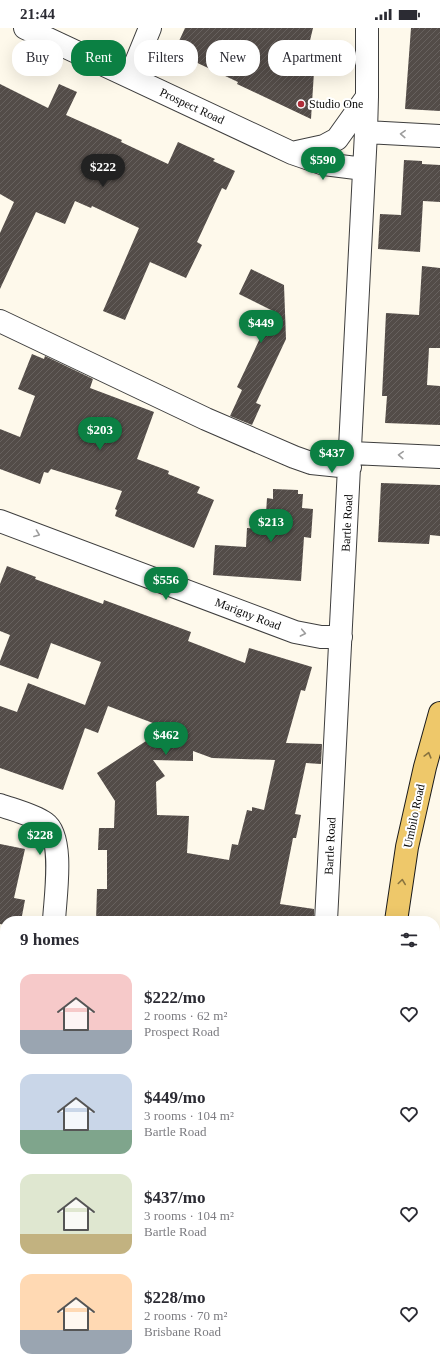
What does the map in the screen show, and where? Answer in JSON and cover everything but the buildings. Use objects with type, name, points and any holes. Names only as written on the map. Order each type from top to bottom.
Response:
[{"type":"main road","name":"Umbilo Road","points":[[397,916],[407,847],[425,767],[440,712]]},
{"type":"main road","points":[[440,1099],[440,1129]]},
{"type":"street","name":"Prospect Road","points":[[25,28],[292,153],[319,162],[364,169]]},
{"type":"street","points":[[130,77],[150,28]]},
{"type":"street","name":"Bartle Road","points":[[326,916],[366,132],[367,28]]},
{"type":"street","points":[[292,153],[324,146],[337,139],[367,97]]},
{"type":"street","points":[[366,132],[440,136]]},
{"type":"street","points":[[0,321],[206,419],[294,457],[311,462],[440,457]]},
{"type":"street","name":"Marigny Road","points":[[0,521],[295,632],[321,637],[341,637]]},
{"type":"street","points":[[0,805],[37,819],[46,824],[54,833],[57,853],[54,916]]},
{"type":"place","name":"Studio One","points":[[301,104]]}]
